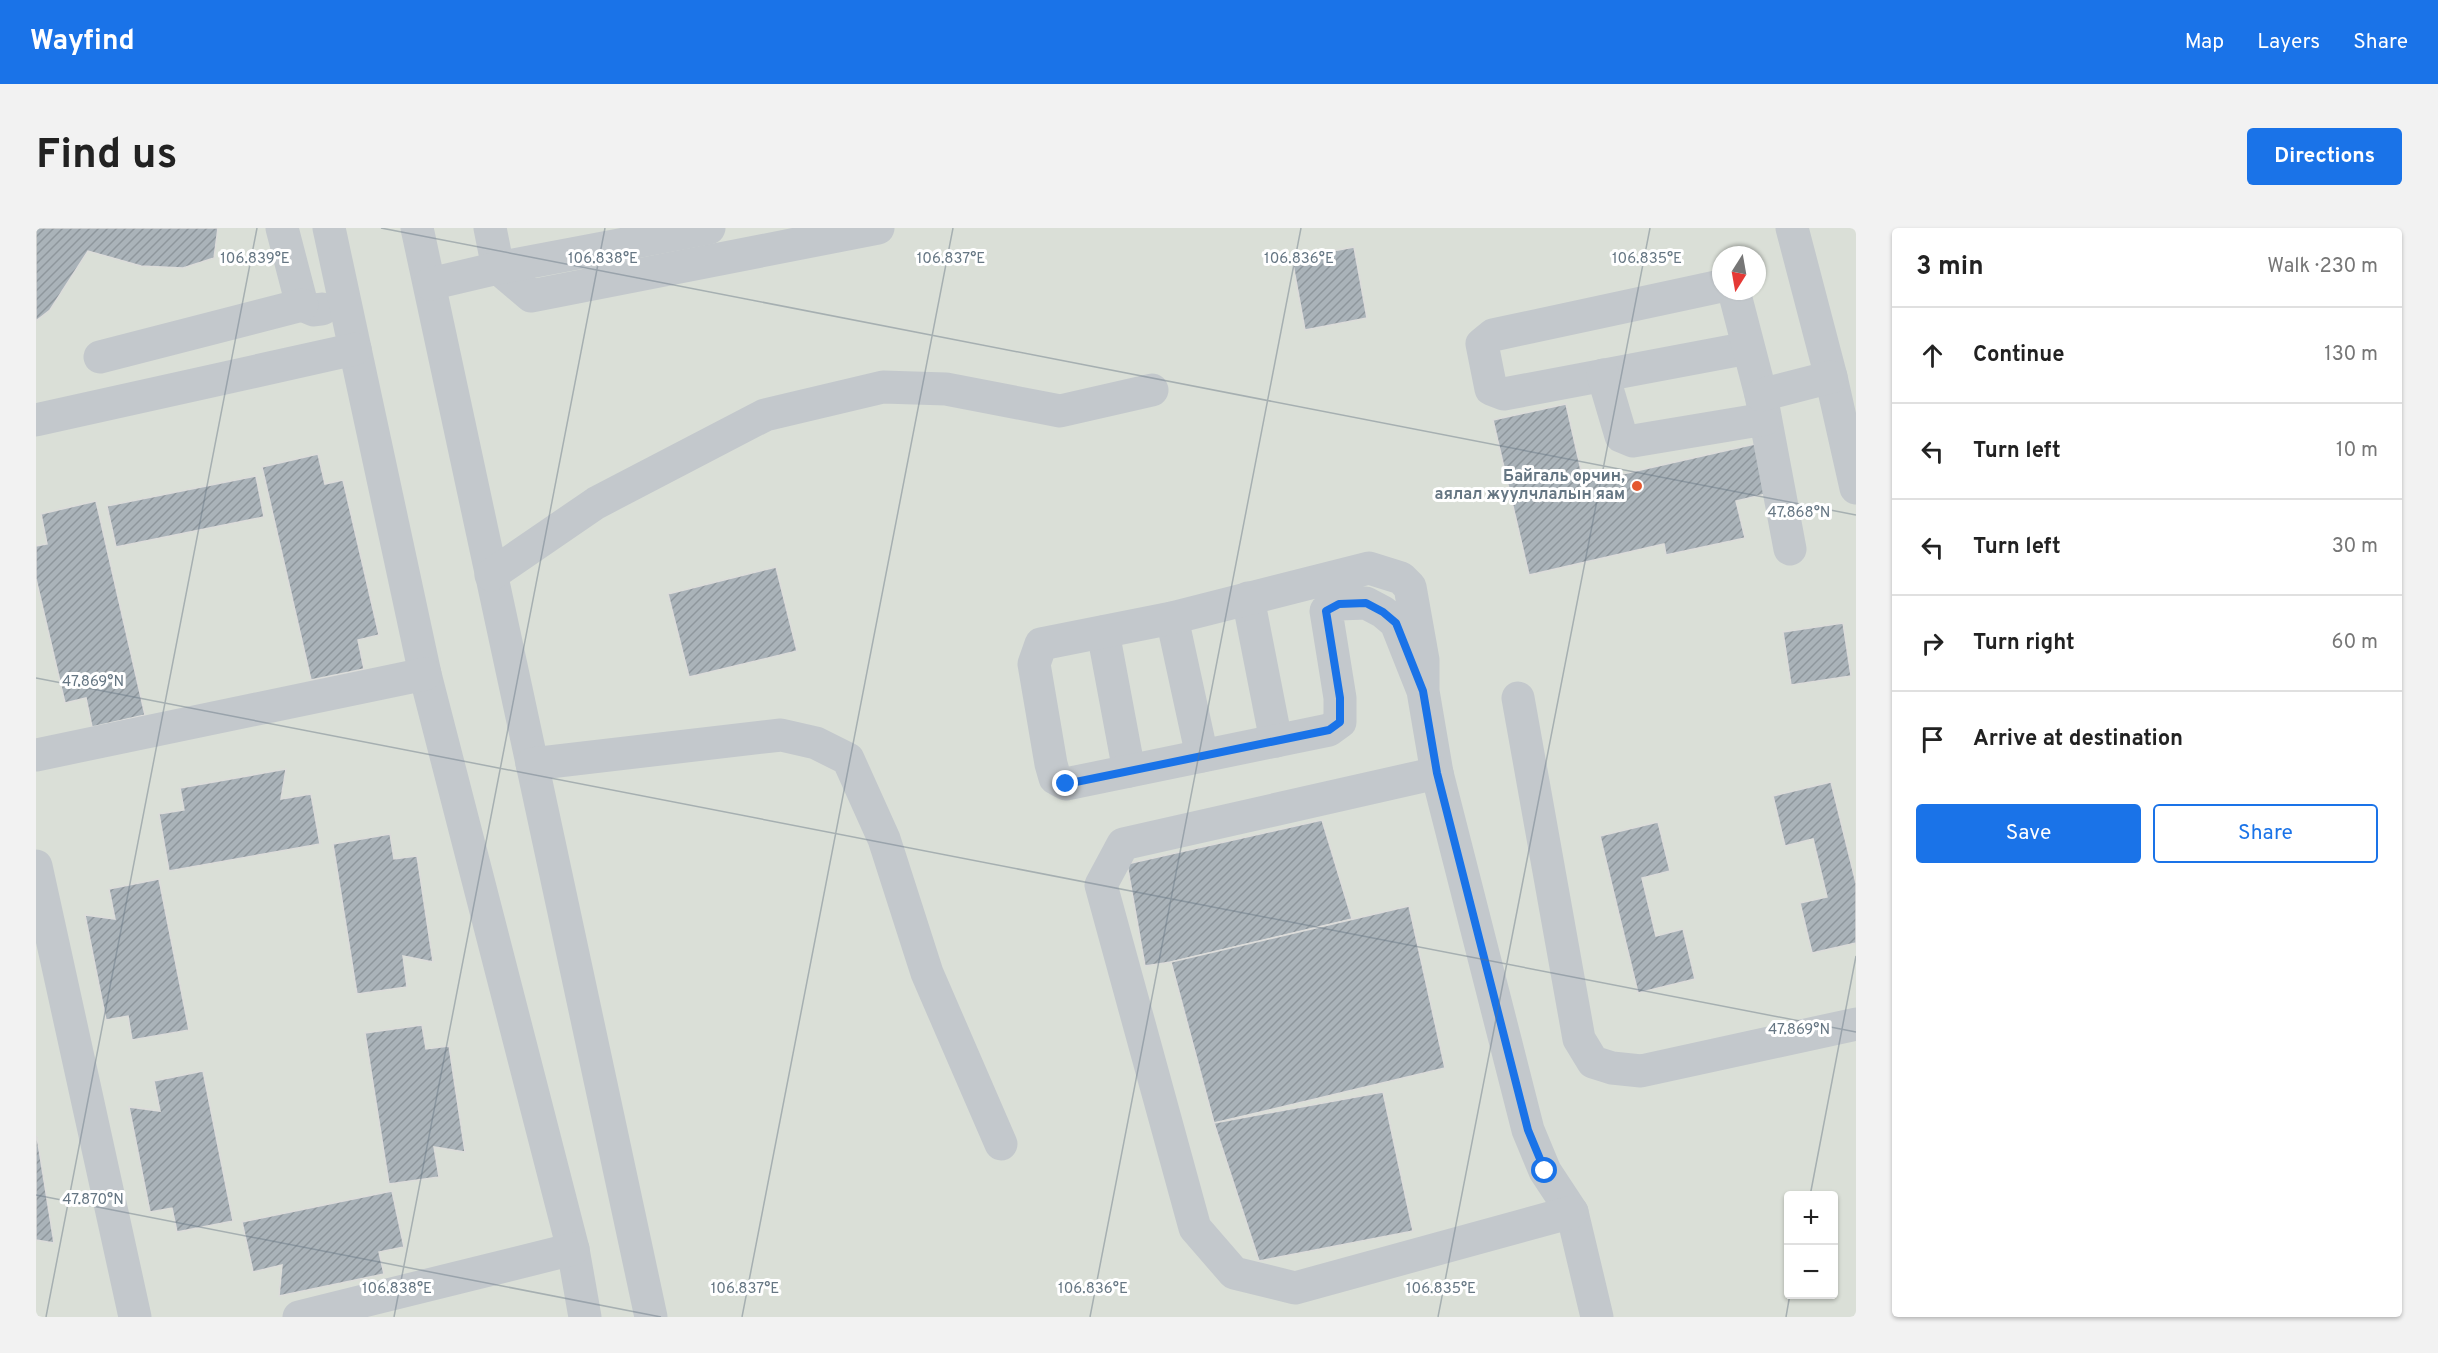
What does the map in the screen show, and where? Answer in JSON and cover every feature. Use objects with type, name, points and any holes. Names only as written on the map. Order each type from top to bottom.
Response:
[{"type":"street","points":[[282,228],[302,305]]},
{"type":"street","points":[[329,228],[424,674],[573,1249],[585,1317]]},
{"type":"street","points":[[417,228],[651,1317]]},
{"type":"street","points":[[490,228],[498,268],[531,296],[878,228]]},
{"type":"street","points":[[430,284],[498,268],[709,228]]},
{"type":"street","points":[[1792,228],[1831,377],[1856,488]]},
{"type":"street","points":[[1712,288],[1493,335],[1482,344],[1491,389],[1504,394],[1748,348]]},
{"type":"street","points":[[1736,300],[1763,407],[1790,549]]},
{"type":"street","points":[[100,357],[302,305],[314,310],[345,305]]},
{"type":"street","points":[[36,420],[355,349]]},
{"type":"street","points":[[1603,375],[1621,436],[1633,441],[1763,407],[1831,377]]},
{"type":"street","points":[[491,575],[596,503],[765,416],[883,387],[946,389],[1059,411],[1152,390]]},
{"type":"street","points":[[1423,691],[1396,623],[1383,612],[1366,603],[1339,604],[1326,611],[1340,698],[1340,722],[1329,730],[1066,784],[1055,778],[1051,764],[1034,664],[1041,644],[1172,618],[1369,568],[1401,578],[1410,587],[1423,660],[1423,691],[1437,773],[1528,1130],[1545,1171],[1572,1212],[1597,1317]]},
{"type":"street","points":[[1248,598],[1276,741]]},
{"type":"street","points":[[1172,618],[1202,756]]},
{"type":"street","points":[[1103,632],[1129,771]]},
{"type":"street","points":[[36,755],[424,674]]},
{"type":"street","points":[[1518,698],[1579,1039],[1593,1062],[1612,1068],[1641,1071],[1856,1024]]},
{"type":"street","points":[[532,764],[781,735],[816,743],[848,759],[884,839],[927,973],[1001,1143]]},
{"type":"street","points":[[1437,773],[1123,844],[1101,885],[1195,1228],[1233,1272],[1295,1288],[1572,1212]]},
{"type":"street","points":[[36,866],[135,1317]]},
{"type":"street","points":[[299,1317],[573,1249]]},
{"type":"shaded area","points":[[36,228],[1856,228],[1856,1317],[36,1317]]},
{"type":"building","points":[[36,228],[218,228],[214,258],[183,268],[141,266],[88,251],[50,310],[36,321]]},
{"type":"building","points":[[1354,247],[1367,318],[1305,330],[1292,259]]},
{"type":"building","name":"Байгаль орчин, аялал жуулчлалын яам","points":[[1566,404],[1583,479],[1617,471],[1618,475],[1755,444],[1766,494],[1736,501],[1745,538],[1666,555],[1664,544],[1529,575],[1493,420]]},
{"type":"building","points":[[318,454],[325,484],[343,480],[379,635],[358,640],[364,669],[311,680],[262,467]]},
{"type":"building","points":[[256,476],[264,517],[116,547],[107,506]]},
{"type":"building","points":[[96,501],[145,715],[92,727],[86,698],[65,703],[36,579],[36,546],[47,544],[41,514]]},
{"type":"building","points":[[776,567],[797,651],[689,677],[668,594]]},
{"type":"building","points":[[1843,623],[1851,676],[1791,685],[1783,632]]},
{"type":"building","points":[[286,769],[281,799],[311,794],[320,844],[169,871],[159,814],[184,810],[180,788]]},
{"type":"building","points":[[1831,782],[1856,883],[1856,943],[1812,953],[1800,903],[1827,897],[1813,839],[1785,846],[1773,796]]},
{"type":"building","points":[[1322,820],[1352,919],[1171,962],[1145,966],[1127,864]]},
{"type":"building","points":[[1658,822],[1670,871],[1642,878],[1656,936],[1683,929],[1695,979],[1638,993],[1600,836]]},
{"type":"building","points":[[390,834],[394,859],[417,856],[433,962],[403,956],[407,987],[357,994],[333,844]]},
{"type":"building","points":[[159,879],[189,1030],[132,1040],[128,1016],[106,1020],[85,915],[115,919],[109,889]]},
{"type":"building","points":[[1409,906],[1445,1068],[1214,1123],[1171,962]]},
{"type":"building","points":[[422,1025],[426,1049],[449,1046],[465,1152],[434,1147],[439,1177],[389,1184],[365,1033]]},
{"type":"building","points":[[203,1071],[233,1221],[177,1232],[172,1208],[150,1212],[129,1107],[160,1111],[154,1081]]},
{"type":"building","points":[[1383,1092],[1413,1231],[1259,1261],[1214,1123]]},
{"type":"building","points":[[37,1137],[54,1243],[36,1240]]},
{"type":"building","points":[[392,1191],[404,1247],[379,1252],[384,1274],[279,1296],[282,1265],[253,1272],[242,1222]]},
{"type":"place","name":"Байгаль орчин, аялал жуулчлалын яам","points":[[1637,486]]},
{"type":"route","points":[[1066,784],[1329,730],[1340,722],[1340,698],[1326,611],[1339,604],[1366,603],[1383,612],[1396,623],[1423,691],[1437,773],[1528,1130],[1545,1171]]}]
